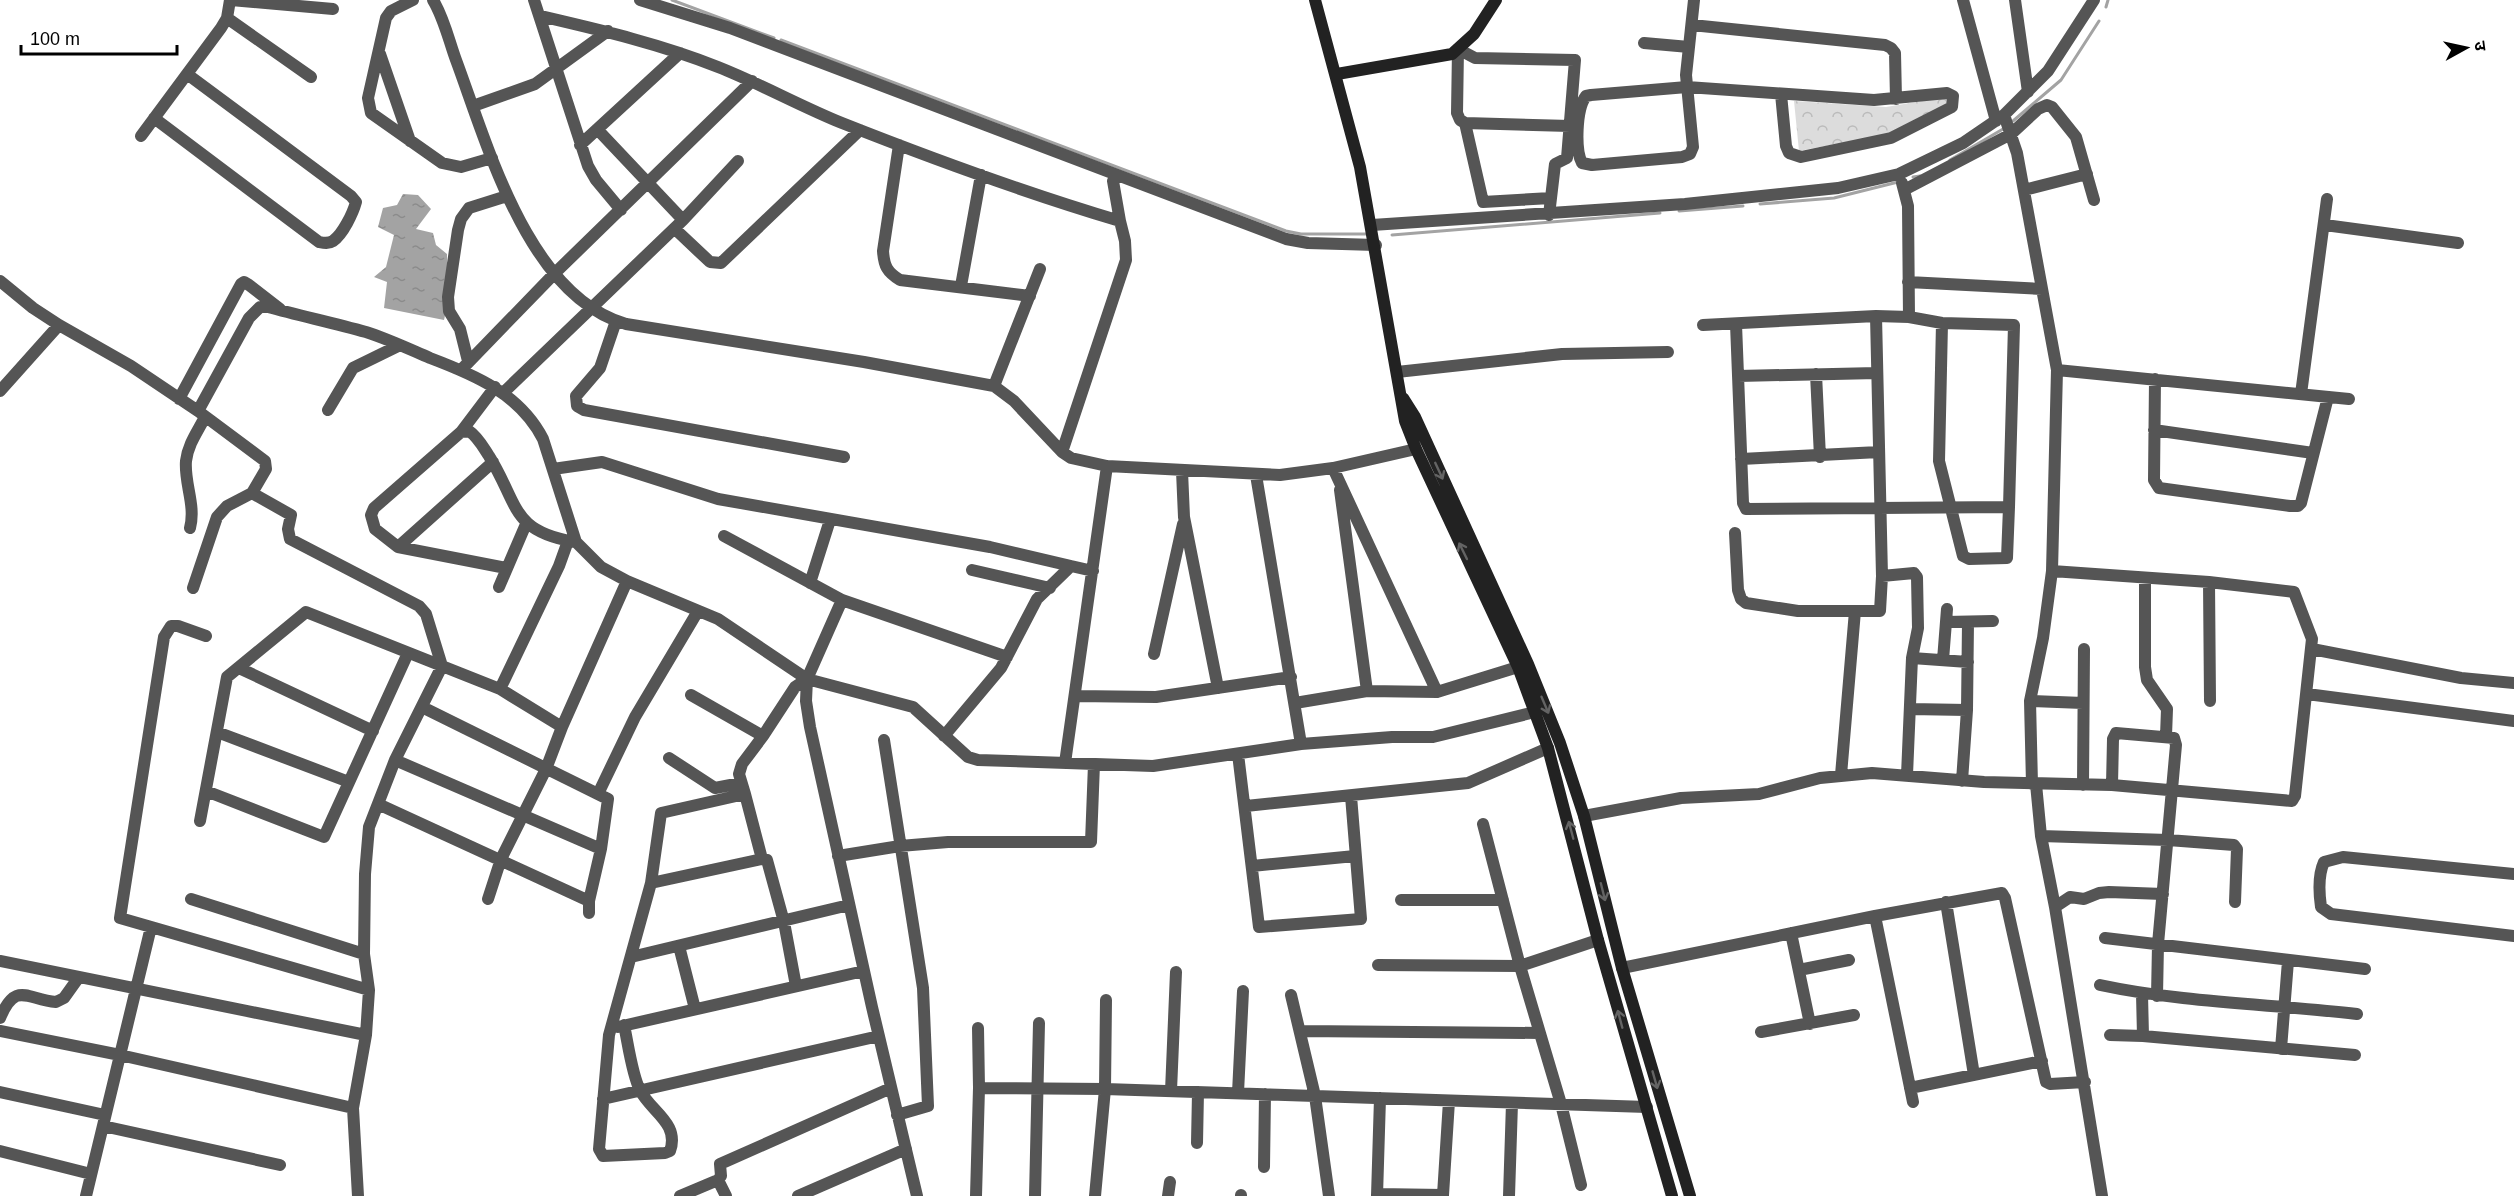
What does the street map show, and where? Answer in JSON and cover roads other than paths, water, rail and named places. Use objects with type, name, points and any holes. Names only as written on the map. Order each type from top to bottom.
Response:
[{"type":"main road","points":[[1315,0],[1337,74],[1360,167],[1376,245],[1405,421],[1518,667],[1548,748],[1598,940],[1672,1196]]},
{"type":"main road","points":[[1337,74],[1452,54],[1474,34],[1496,0]]},
{"type":"main road","points":[[1400,392],[1415,417],[1528,664],[1560,743],[1584,816],[1622,968],[1690,1196]]},
{"type":"street","points":[[141,136],[227,18],[230,0],[333,9]]},
{"type":"street","points":[[413,0],[391,11],[386,18],[368,106],[376,118],[442,163],[451,166],[470,166],[492,158]]},
{"type":"street","points":[[433,0],[507,196],[528,237],[555,273],[592,309],[616,321],[994,386],[1014,401],[1062,452],[1071,458],[1107,466],[1256,475],[1336,472],[1416,449]]},
{"type":"street","points":[[534,0],[580,145],[596,180],[621,210]]},
{"type":"street","points":[[640,0],[730,28],[1286,239],[1308,243],[1376,245]]},
{"type":"street","points":[[1694,0],[1686,75],[1687,87],[1693,147],[1690,154],[1682,157],[1592,165],[1582,163],[1578,156],[1577,146],[1581,106],[1586,96],[1687,87],[1874,100],[1947,93],[1953,96],[1954,102],[1952,107],[1891,138],[1802,158],[1789,153],[1786,146],[1781,94]]},
{"type":"street","points":[[1963,0],[2000,118],[2011,134],[2024,190],[2057,370],[2052,571],[2043,638],[2030,701],[2034,784],[2102,1196]]},
{"type":"street","points":[[2015,0],[2028,92]]},
{"type":"street","points":[[1372,225],[1685,204],[1838,188],[1899,174],[1953,149],[2000,118],[2028,92],[2064,48],[2094,0]]},
{"type":"street","points":[[540,16],[608,31],[680,52],[899,145],[981,175],[1120,220]]},
{"type":"street","points":[[227,18],[310,76]]},
{"type":"street","points":[[1692,25],[1885,45],[1895,53],[1896,99]]},
{"type":"street","points":[[473,106],[535,84],[608,31]]},
{"type":"street","points":[[1644,43],[1689,46]]},
{"type":"street","points":[[1549,214],[1555,164],[1567,158],[1570,126],[1575,60],[1475,58],[1458,49],[1457,114],[1460,120],[1465,123],[1570,126]]},
{"type":"street","points":[[580,145],[680,52]]},
{"type":"street","points":[[380,53],[410,141]]},
{"type":"street","points":[[154,118],[319,242],[328,243],[335,240],[354,210],[356,202],[351,196],[187,74]]},
{"type":"street","points":[[464,365],[752,81]]},
{"type":"street","points":[[1904,190],[2011,134],[2042,106],[2052,107],[2076,137],[2094,200]]},
{"type":"street","points":[[1465,123],[1483,202],[1551,198]]},
{"type":"street","points":[[597,129],[647,184],[710,262],[721,263],[860,130]]},
{"type":"street","points":[[899,145],[883,250],[888,273],[900,280],[1030,296]]},
{"type":"street","points":[[506,568],[398,547],[375,529],[370,515],[374,508],[461,432],[499,390],[592,309],[679,224],[738,161]]},
{"type":"street","points":[[1899,174],[1908,206],[1909,317]]},
{"type":"street","points":[[2024,190],[2087,174]]},
{"type":"street","points":[[961,286],[981,175]]},
{"type":"street","points":[[1062,452],[1126,260],[1125,241],[1113,182]]},
{"type":"street","points":[[464,365],[460,329],[449,311],[448,297],[458,230],[461,219],[469,208],[507,196]]},
{"type":"street","points":[[2301,394],[2327,199]]},
{"type":"street","points":[[2325,225],[2458,243]]},
{"type":"street","points":[[994,386],[1040,269]]},
{"type":"street","points":[[0,281],[33,308],[131,366],[202,414],[265,461],[266,469],[252,494],[227,506],[217,517],[193,588]]},
{"type":"street","points":[[179,399],[241,284],[244,282],[249,285],[282,311]]},
{"type":"street","points":[[1908,282],[2042,289]]},
{"type":"street","points":[[190,528],[192,510],[186,463],[189,447],[202,414],[255,311],[260,307],[268,307],[367,333],[464,365],[516,402],[536,426],[553,469],[572,541],[500,689]]},
{"type":"street","points":[[1735,534],[1738,590],[1741,599],[1746,603],[1798,611],[1880,611],[1882,576],[1876,316]]},
{"type":"street","points":[[1703,325],[1876,316],[1909,317],[1942,323],[2014,325],[2009,555],[2004,558],[1963,556],[1939,461],[1942,323]]},
{"type":"street","points":[[616,321],[604,361],[576,396],[577,406],[584,410],[844,457]]},
{"type":"street","points":[[1736,324],[1743,503],[1746,509],[2009,507]]},
{"type":"street","points":[[0,391],[59,325]]},
{"type":"street","points":[[328,410],[353,368],[400,345]]},
{"type":"street","points":[[1397,372],[1562,354],[1668,352]]},
{"type":"street","points":[[2057,370],[2349,399]]},
{"type":"street","points":[[1737,376],[1877,373]]},
{"type":"street","points":[[1816,374],[1820,457]]},
{"type":"street","points":[[2155,380],[2154,480],[2156,485],[2163,490],[2295,507],[2301,503],[2328,397]]},
{"type":"street","points":[[2154,430],[2313,453]]},
{"type":"street","points":[[461,432],[469,431],[476,436],[493,462],[526,524],[542,533],[572,541],[601,567],[627,581],[718,619],[807,679],[913,707],[968,758],[1152,766],[1301,744],[1392,737],[1433,737],[1535,712]]},
{"type":"street","points":[[1741,459],[1820,457],[1879,452]]},
{"type":"street","points":[[398,547],[493,462]]},
{"type":"street","points":[[553,469],[602,462],[718,500],[990,547],[1093,571]]},
{"type":"street","points":[[1065,763],[1107,466]]},
{"type":"street","points":[[1182,471],[1184,517],[1218,688]]},
{"type":"street","points":[[1336,472],[1366,691]]},
{"type":"street","points":[[1336,472],[1437,692]]},
{"type":"street","points":[[1256,475],[1301,744]]},
{"type":"street","points":[[252,494],[291,515],[288,530],[290,539],[419,606],[426,614],[442,666],[395,760],[369,827],[366,851],[364,954],[369,990],[366,1035],[353,1108],[358,1196]]},
{"type":"street","points":[[1154,654],[1184,517]]},
{"type":"street","points":[[810,583],[830,520]]},
{"type":"street","points":[[499,587],[526,524]]},
{"type":"street","points":[[724,536],[842,600],[1007,657]]},
{"type":"street","points":[[944,736],[1001,668],[1037,599],[1071,566]]},
{"type":"street","points":[[972,570],[1050,588]]},
{"type":"street","points":[[1584,816],[1681,798],[1759,794],[1841,775],[1872,773],[1962,781],[2112,785],[2292,801],[2295,795],[2312,649],[2311,633],[2297,596],[2292,590],[2052,571]]},
{"type":"street","points":[[1882,576],[1914,573],[1917,577],[1918,628],[1912,658],[1906,775]]},
{"type":"street","points":[[2145,578],[2145,668],[2147,680],[2167,709],[2166,736]]},
{"type":"street","points":[[489,899],[501,859],[546,769],[562,727],[627,581]]},
{"type":"street","points":[[2209,582],[2210,701]]},
{"type":"street","points":[[842,600],[807,679],[806,701],[838,856],[917,1196]]},
{"type":"street","points":[[1943,660],[1947,609]]},
{"type":"street","points":[[598,794],[635,717],[698,611]]},
{"type":"street","points":[[1841,775],[1855,611]]},
{"type":"street","points":[[200,821],[227,677],[306,612],[500,689],[562,727]]},
{"type":"street","points":[[1946,622],[1993,621]]},
{"type":"street","points":[[1962,781],[1967,710],[1968,622]]},
{"type":"street","points":[[206,636],[178,626],[171,626],[164,637],[120,918],[369,990]]},
{"type":"street","points":[[2083,785],[2084,649]]},
{"type":"street","points":[[2312,649],[2461,678],[2514,683]]},
{"type":"street","points":[[206,791],[324,837],[408,653]]},
{"type":"street","points":[[1912,658],[1968,662]]},
{"type":"street","points":[[1295,703],[1366,691],[1437,692],[1518,667]]},
{"type":"street","points":[[239,668],[372,731]]},
{"type":"street","points":[[1075,696],[1156,697],[1291,677]]},
{"type":"street","points":[[762,859],[739,774],[742,764],[795,687],[807,679]]},
{"type":"street","points":[[2307,694],[2514,721]]},
{"type":"street","points":[[691,695],[763,736]]},
{"type":"street","points":[[2030,701],[2083,704]]},
{"type":"street","points":[[378,804],[501,859],[589,907],[608,799],[422,707]]},
{"type":"street","points":[[1910,710],[1967,710]]},
{"type":"street","points":[[217,732],[349,782]]},
{"type":"street","points":[[2112,785],[2115,733],[2171,736],[2176,741],[2158,944],[2157,996]]},
{"type":"street","points":[[884,740],[923,988],[928,1106],[897,1115]]},
{"type":"street","points":[[1246,806],[1468,783],[1548,748]]},
{"type":"street","points":[[1238,754],[1259,927],[1360,919],[1351,796]]},
{"type":"street","points":[[669,758],[715,788],[743,789]]},
{"type":"street","points":[[395,760],[601,849]]},
{"type":"street","points":[[838,856],[900,846],[948,842],[1091,842],[1094,764]]},
{"type":"street","points":[[624,1025],[640,1090],[669,1126],[672,1146],[668,1152],[601,1155],[599,1149],[610,1028],[651,883],[661,813],[743,789]]},
{"type":"street","points":[[1483,824],[1520,966],[1561,1104],[1581,1185]]},
{"type":"street","points":[[2041,836],[2168,840],[2236,846],[2235,902]]},
{"type":"street","points":[[1252,866],[1356,856]]},
{"type":"street","points":[[2514,874],[2354,858],[2331,858],[2324,862],[2321,868],[2319,898],[2321,907],[2331,914],[2514,936]]},
{"type":"street","points":[[651,883],[762,859],[769,863],[784,922],[796,986]]},
{"type":"street","points":[[2055,907],[2070,897],[2084,899],[2104,892],[2163,894]]},
{"type":"street","points":[[1622,968],[1875,916],[2002,893],[2048,1083],[2085,1082]]},
{"type":"street","points":[[191,899],[364,954]]},
{"type":"street","points":[[1401,900],[1503,900]]},
{"type":"street","points":[[1946,902],[1974,1075]]},
{"type":"street","points":[[631,957],[849,905]]},
{"type":"street","points":[[1875,916],[1912,1102]]},
{"type":"street","points":[[86,1196],[151,927]]},
{"type":"street","points":[[1791,933],[1810,1024]]},
{"type":"street","points":[[2104,938],[2365,969]]},
{"type":"street","points":[[1378,965],[1520,966],[1598,940]]},
{"type":"street","points":[[679,946],[695,1009]]},
{"type":"street","points":[[1799,970],[1849,960]]},
{"type":"street","points":[[2281,1049],[2288,961]]},
{"type":"street","points":[[0,962],[366,1035]]},
{"type":"street","points":[[610,1028],[864,971]]},
{"type":"street","points":[[1171,1091],[1176,972]]},
{"type":"street","points":[[0,1017],[12,997],[25,994],[56,1002],[64,998],[79,977]]},
{"type":"street","points":[[2100,985],[2157,996],[2285,1005],[2357,1014]]},
{"type":"street","points":[[1238,1093],[1243,991]]},
{"type":"street","points":[[1291,994],[1315,1096],[1329,1196]]},
{"type":"street","points":[[2142,994],[2143,1036]]},
{"type":"street","points":[[1095,1196],[1105,1089],[1106,1000]]},
{"type":"street","points":[[1761,1032],[1854,1015]]},
{"type":"street","points":[[1035,1196],[1040,1023]]},
{"type":"street","points":[[976,1196],[978,1028]]},
{"type":"street","points":[[0,1031],[120,1054],[353,1108]]},
{"type":"street","points":[[1300,1031],[1539,1034]]},
{"type":"street","points":[[2110,1035],[2355,1055]]},
{"type":"street","points":[[603,1099],[879,1036]]},
{"type":"street","points":[[1910,1088],[2042,1061]]},
{"type":"street","points":[[680,1196],[718,1180],[721,1176],[720,1164],[891,1088]]},
{"type":"street","points":[[979,1088],[1105,1089],[1647,1107]]},
{"type":"street","points":[[0,1092],[104,1121],[280,1165]]},
{"type":"street","points":[[1197,1143],[1198,1092]]},
{"type":"street","points":[[1264,1167],[1265,1094]]},
{"type":"street","points":[[1380,1098],[1377,1195],[1443,1195],[1449,1101]]},
{"type":"street","points":[[1509,1196],[1512,1103]]},
{"type":"street","points":[[798,1196],[906,1149]]},
{"type":"street","points":[[0,1152],[91,1174]]},
{"type":"street","points":[[718,1180],[726,1196]]},
{"type":"street","points":[[1168,1196],[1170,1182]]},
{"type":"water","points":[[403,194],[418,195],[431,209],[416,229],[433,233],[436,245],[447,254],[447,307],[444,320],[384,308],[387,282],[374,277],[386,267],[394,235],[378,227],[383,208],[397,205]]},
{"type":"waterway","points":[[672,0],[774,38]]},
{"type":"waterway","points":[[2106,7],[2108,0]]},
{"type":"waterway","points":[[2013,121],[2061,80],[2099,21]]},
{"type":"waterway","points":[[781,40],[1286,231],[1301,234],[1368,234]]},
{"type":"waterway","points":[[1950,160],[2003,129]]},
{"type":"waterway","points":[[1913,177],[1920,176]]},
{"type":"waterway","points":[[1760,204],[1834,198],[1898,182]]},
{"type":"waterway","points":[[1679,211],[1743,206]]},
{"type":"waterway","points":[[1392,235],[1660,213]]}]
